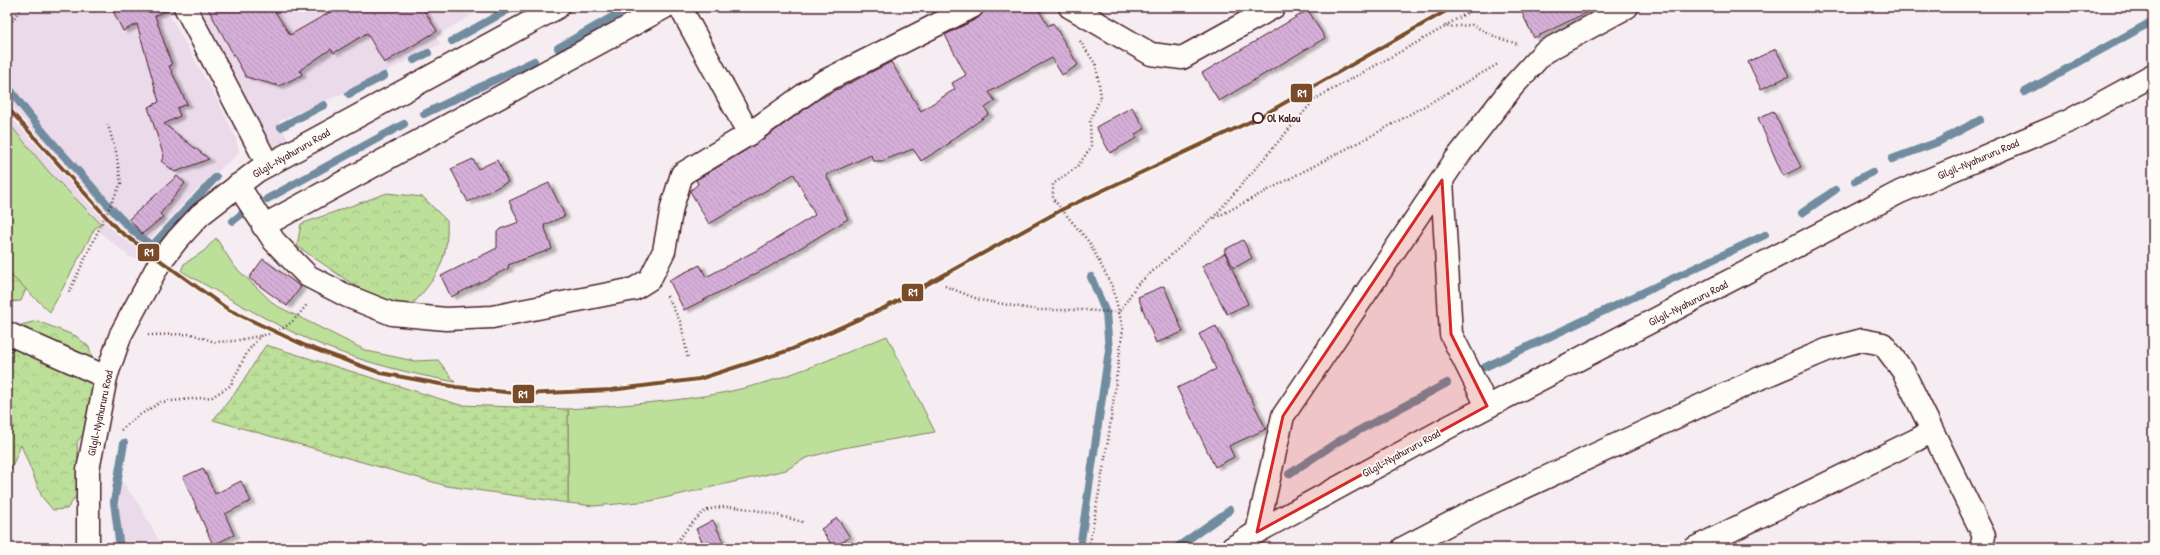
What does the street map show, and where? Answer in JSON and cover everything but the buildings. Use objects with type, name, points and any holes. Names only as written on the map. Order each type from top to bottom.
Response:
[{"type":"main road","points":[[185,7],[268,165]]},
{"type":"main road","name":"Gilgil-Nyahururu Road","points":[[88,548],[88,470],[106,377],[121,334],[160,262],[177,240],[200,215],[238,185],[268,165],[558,7]]},
{"type":"main road","points":[[264,226],[665,7]]},
{"type":"main road","points":[[680,7],[748,134]]},
{"type":"main road","points":[[238,185],[274,241],[308,276],[347,296],[392,314],[446,319],[492,317],[634,289],[650,278],[664,251],[672,207],[682,174],[748,134],[818,84],[972,7]]},
{"type":"main road","points":[[1070,7],[1151,54],[1182,58],[1274,7]]},
{"type":"main road","points":[[1257,532],[1283,416],[1442,180],[1513,86],[1544,52],[1627,7]]},
{"type":"main road","name":"Gilgil-Nyahururu Road","points":[[1232,548],[1257,532],[1487,406],[1900,192],[2069,121],[2153,74]]},
{"type":"main road","points":[[1442,180],[1450,334],[1487,406]]},
{"type":"main road","points":[[7,333],[106,377]]},
{"type":"main road","points":[[1402,548],[1478,509],[1671,419],[1829,349],[1862,340],[1883,344],[1903,371],[1984,536],[1981,548]]},
{"type":"main road","points":[[1695,548],[1932,431]]},
{"type":"path","points":[[7,27],[23,7]]},
{"type":"path","points":[[1119,313],[1136,286],[1212,219],[1315,99],[1445,27],[1477,7]]},
{"type":"path","points":[[1445,27],[1472,25],[1498,38],[1544,52]]},
{"type":"path","points":[[1077,37],[1096,65],[1102,97],[1090,120],[1091,148],[1077,167],[1053,184],[1053,199],[1090,242],[1113,288],[1123,329],[1109,434],[1088,548]]},
{"type":"path","points":[[1212,219],[1384,129],[1502,62]]},
{"type":"path","points":[[70,292],[121,183],[116,152],[107,122]]},
{"type":"path","points":[[653,273],[671,302],[680,323],[688,358]]},
{"type":"path","points":[[121,334],[169,336],[191,334],[215,342],[234,341],[277,332],[294,321],[322,283]]},
{"type":"path","points":[[945,286],[980,300],[1036,310],[1086,310],[1119,313]]},
{"type":"path","points":[[91,454],[138,416],[161,402],[212,397],[230,386],[248,351],[260,336]]},
{"type":"path","points":[[672,548],[701,514],[717,508],[748,508],[803,522]]},
{"type":"path","points":[[607,548],[636,544],[654,548]]},
{"type":"highlighted area","points":[[1442,180],[1451,334],[1487,406],[1257,532],[1283,416]]},
{"type":"shaded area","points":[[7,7],[165,7],[218,101],[236,138],[239,153],[195,191],[149,240],[138,259],[130,257],[95,228],[101,224],[49,172],[7,121]]},
{"type":"shaded area","points":[[193,7],[485,7],[436,36],[440,44],[348,91],[279,121],[289,143],[271,152]]},
{"type":"shaded area","points":[[124,484],[140,506],[163,548],[124,548],[119,511],[120,485]]},
{"type":"green space","points":[[7,121],[49,172],[101,224],[95,228],[50,312],[7,272]]},
{"type":"green space","points":[[387,193],[423,197],[447,221],[446,247],[439,268],[434,278],[410,307],[374,299],[297,246],[301,224]]},
{"type":"green space","points":[[216,238],[234,266],[275,305],[367,351],[414,361],[438,360],[455,382],[391,368],[329,348],[272,322],[181,271],[184,264],[204,251]]},
{"type":"green space","points":[[7,272],[26,289],[21,301],[10,302],[7,300]]},
{"type":"green space","points":[[37,321],[76,336],[89,347],[93,360],[90,425],[77,442],[80,491],[67,509],[53,510],[42,497],[21,445],[7,479],[7,427],[14,428],[7,411],[7,363],[21,325]]},
{"type":"green space","points":[[887,336],[935,432],[843,448],[806,458],[786,470],[651,501],[594,506],[568,503],[568,409],[668,401],[727,392],[789,375]]},
{"type":"green space","points":[[266,345],[460,405],[568,409],[568,503],[447,486],[213,420],[235,393]]},
{"type":"waterway","points":[[452,41],[513,7]]},
{"type":"waterway","points":[[558,48],[619,13]]},
{"type":"waterway","points":[[2025,92],[2153,21]]},
{"type":"waterway","points":[[414,60],[428,53]]},
{"type":"waterway","points":[[424,114],[534,61]]},
{"type":"waterway","points":[[349,94],[384,76]]},
{"type":"waterway","points":[[7,85],[45,134],[109,206],[125,223],[152,246],[216,177]]},
{"type":"waterway","points":[[281,127],[324,105]]},
{"type":"waterway","points":[[1892,159],[1938,142],[1980,120]]},
{"type":"waterway","points":[[267,199],[404,124]]},
{"type":"waterway","points":[[1855,181],[1872,172]]},
{"type":"waterway","points":[[1802,213],[1835,190]]},
{"type":"waterway","points":[[233,221],[243,213]]},
{"type":"waterway","points":[[1485,367],[1765,235]]},
{"type":"waterway","points":[[1080,548],[1109,350],[1106,313],[1091,277]]},
{"type":"waterway","points":[[1289,474],[1339,441],[1447,383]]},
{"type":"waterway","points":[[120,548],[114,502],[124,443]]},
{"type":"waterway","points":[[1176,548],[1230,510]]},
{"type":"transit line","name":"R1","points":[[7,107],[118,230],[229,310],[306,346],[381,373],[456,387],[524,394],[611,390],[699,379],[790,350],[886,307],[1063,209],[1258,118],[1453,7]]},
{"type":"place","name":"Ol Kalou","points":[[1258,118]]}]
